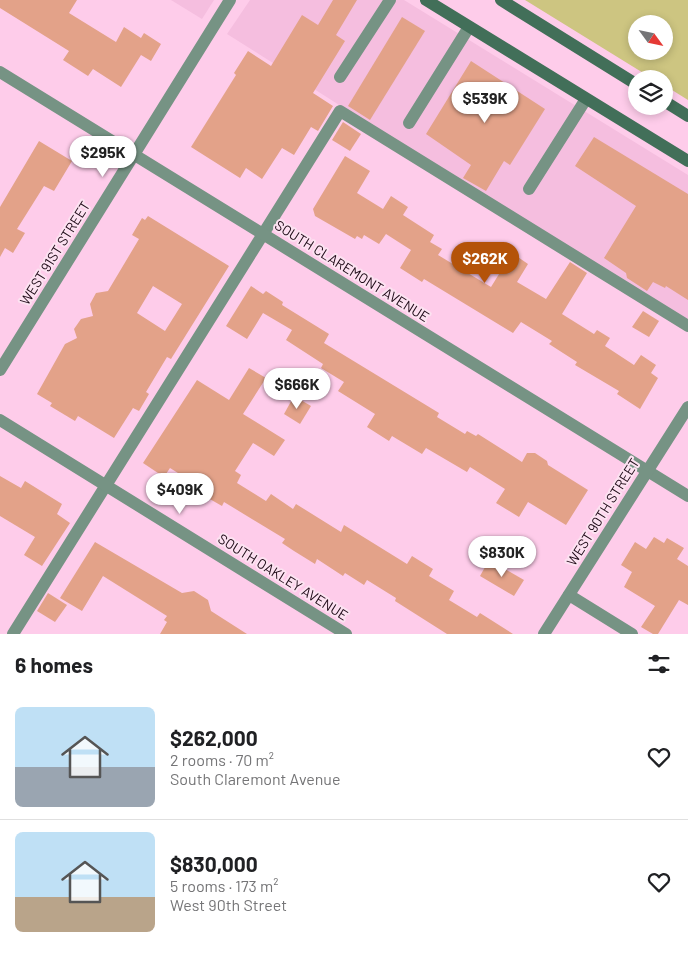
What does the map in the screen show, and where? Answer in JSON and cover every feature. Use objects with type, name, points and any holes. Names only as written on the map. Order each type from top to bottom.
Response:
[{"type":"main road","points":[[426,0],[688,161]]},
{"type":"main road","points":[[501,0],[628,79]]},
{"type":"main road","points":[[673,107],[688,116]]},
{"type":"street","name":"WEST 91ST STREET","points":[[0,370],[230,0]]},
{"type":"street","points":[[340,77],[390,0]]},
{"type":"street","points":[[409,123],[469,27]]},
{"type":"street","name":"SOUTH CLAREMONT AVENUE","points":[[0,72],[688,496]]},
{"type":"street","points":[[529,189],[586,99]]},
{"type":"street","points":[[13,634],[340,111],[688,326]]},
{"type":"street","name":"WEST 90TH STREET","points":[[544,634],[688,406]]},
{"type":"street","name":"SOUTH OAKLEY AVENUE","points":[[0,420],[346,634]]},
{"type":"street","points":[[569,594],[632,634]]},
{"type":"shaded area","points":[[171,0],[214,0],[202,19]]},
{"type":"shaded area","points":[[250,0],[404,0],[688,175],[688,326],[227,34]]},
{"type":"shaded area","points":[[525,0],[688,0],[688,100],[673,91],[673,70],[638,70]]},
{"type":"building","points":[[0,0],[77,0],[69,13],[116,42],[124,27],[141,38],[144,33],[161,44],[151,61],[141,55],[121,87],[93,69],[88,76],[63,60],[69,51],[0,8]]},
{"type":"building","points":[[333,0],[357,0],[336,35],[345,41],[313,93],[333,106],[318,131],[311,127],[294,155],[282,148],[262,179],[246,168],[240,178],[191,147],[236,75],[234,73],[248,51],[271,66],[302,15],[318,25]]},
{"type":"building","points":[[402,17],[425,31],[370,120],[348,106]]},
{"type":"building","points":[[471,61],[545,109],[510,165],[504,161],[486,191],[463,178],[471,165],[426,134]]},
{"type":"building","points":[[343,122],[361,134],[350,151],[332,140]]},
{"type":"building","points":[[594,137],[688,194],[688,300],[666,286],[665,288],[653,282],[647,291],[627,278],[626,273],[604,258],[636,206],[575,166]]},
{"type":"building","points":[[39,141],[72,161],[54,191],[44,186],[17,229],[25,233],[13,253],[5,248],[0,257],[0,207]]},
{"type":"building","points":[[345,156],[370,171],[357,193],[383,209],[391,196],[408,207],[403,215],[434,235],[430,242],[442,249],[438,255],[491,287],[512,253],[528,264],[517,282],[546,299],[570,262],[587,273],[562,314],[594,334],[597,330],[610,338],[605,346],[634,365],[641,355],[656,365],[651,373],[658,378],[640,409],[617,394],[619,391],[575,365],[577,362],[549,344],[552,341],[521,322],[513,333],[424,279],[422,282],[400,268],[411,250],[386,234],[379,244],[364,235],[362,239],[357,236],[355,239],[315,216],[313,209]]},
{"type":"building","points":[[148,216],[229,266],[171,359],[167,357],[146,392],[149,394],[139,411],[133,408],[114,438],[78,416],[75,421],[50,406],[52,403],[37,394],[65,344],[77,338],[74,329],[81,319],[93,316],[90,304],[96,293],[108,291],[139,239],[132,235],[142,218],[145,220]],"holes":[[[153,286],[182,304],[165,331],[137,313]]]},
{"type":"building","points":[[251,286],[263,294],[266,291],[283,302],[282,305],[329,334],[324,343],[439,413],[437,417],[465,434],[467,431],[476,436],[478,434],[522,462],[527,453],[535,453],[547,461],[548,465],[588,490],[566,525],[528,502],[519,517],[496,503],[505,489],[470,467],[467,472],[426,448],[422,454],[392,436],[389,441],[367,427],[375,414],[338,391],[344,382],[321,368],[323,364],[286,340],[292,330],[263,313],[247,339],[226,326]]},
{"type":"building","points":[[643,311],[659,321],[649,337],[632,327]]},
{"type":"building","points":[[249,368],[266,378],[243,414],[285,440],[274,456],[253,443],[235,471],[241,475],[237,483],[266,501],[271,494],[293,509],[296,504],[341,532],[344,525],[407,564],[412,556],[433,569],[429,576],[454,591],[449,600],[477,617],[480,613],[513,634],[447,634],[395,601],[396,598],[367,580],[364,585],[345,573],[343,576],[317,559],[315,564],[282,543],[285,539],[224,502],[222,506],[208,498],[210,493],[170,468],[164,477],[143,463],[197,380],[229,400]]},
{"type":"building","points":[[294,396],[311,406],[300,424],[284,414]]},
{"type":"building","points":[[0,476],[21,488],[25,481],[62,504],[57,514],[70,523],[42,566],[24,555],[35,537],[0,516]]},
{"type":"building","points":[[654,537],[664,543],[667,538],[684,548],[677,559],[688,566],[688,605],[679,600],[658,634],[653,634],[641,627],[655,606],[624,587],[632,572],[621,565],[635,542],[646,549]]},
{"type":"building","points":[[95,542],[182,593],[194,591],[208,600],[211,611],[247,634],[160,634],[167,622],[164,620],[167,616],[103,576],[82,611],[60,598]]},
{"type":"building","points":[[489,560],[524,580],[514,596],[480,576]]},
{"type":"building","points":[[48,593],[67,605],[55,622],[37,611]]}]
